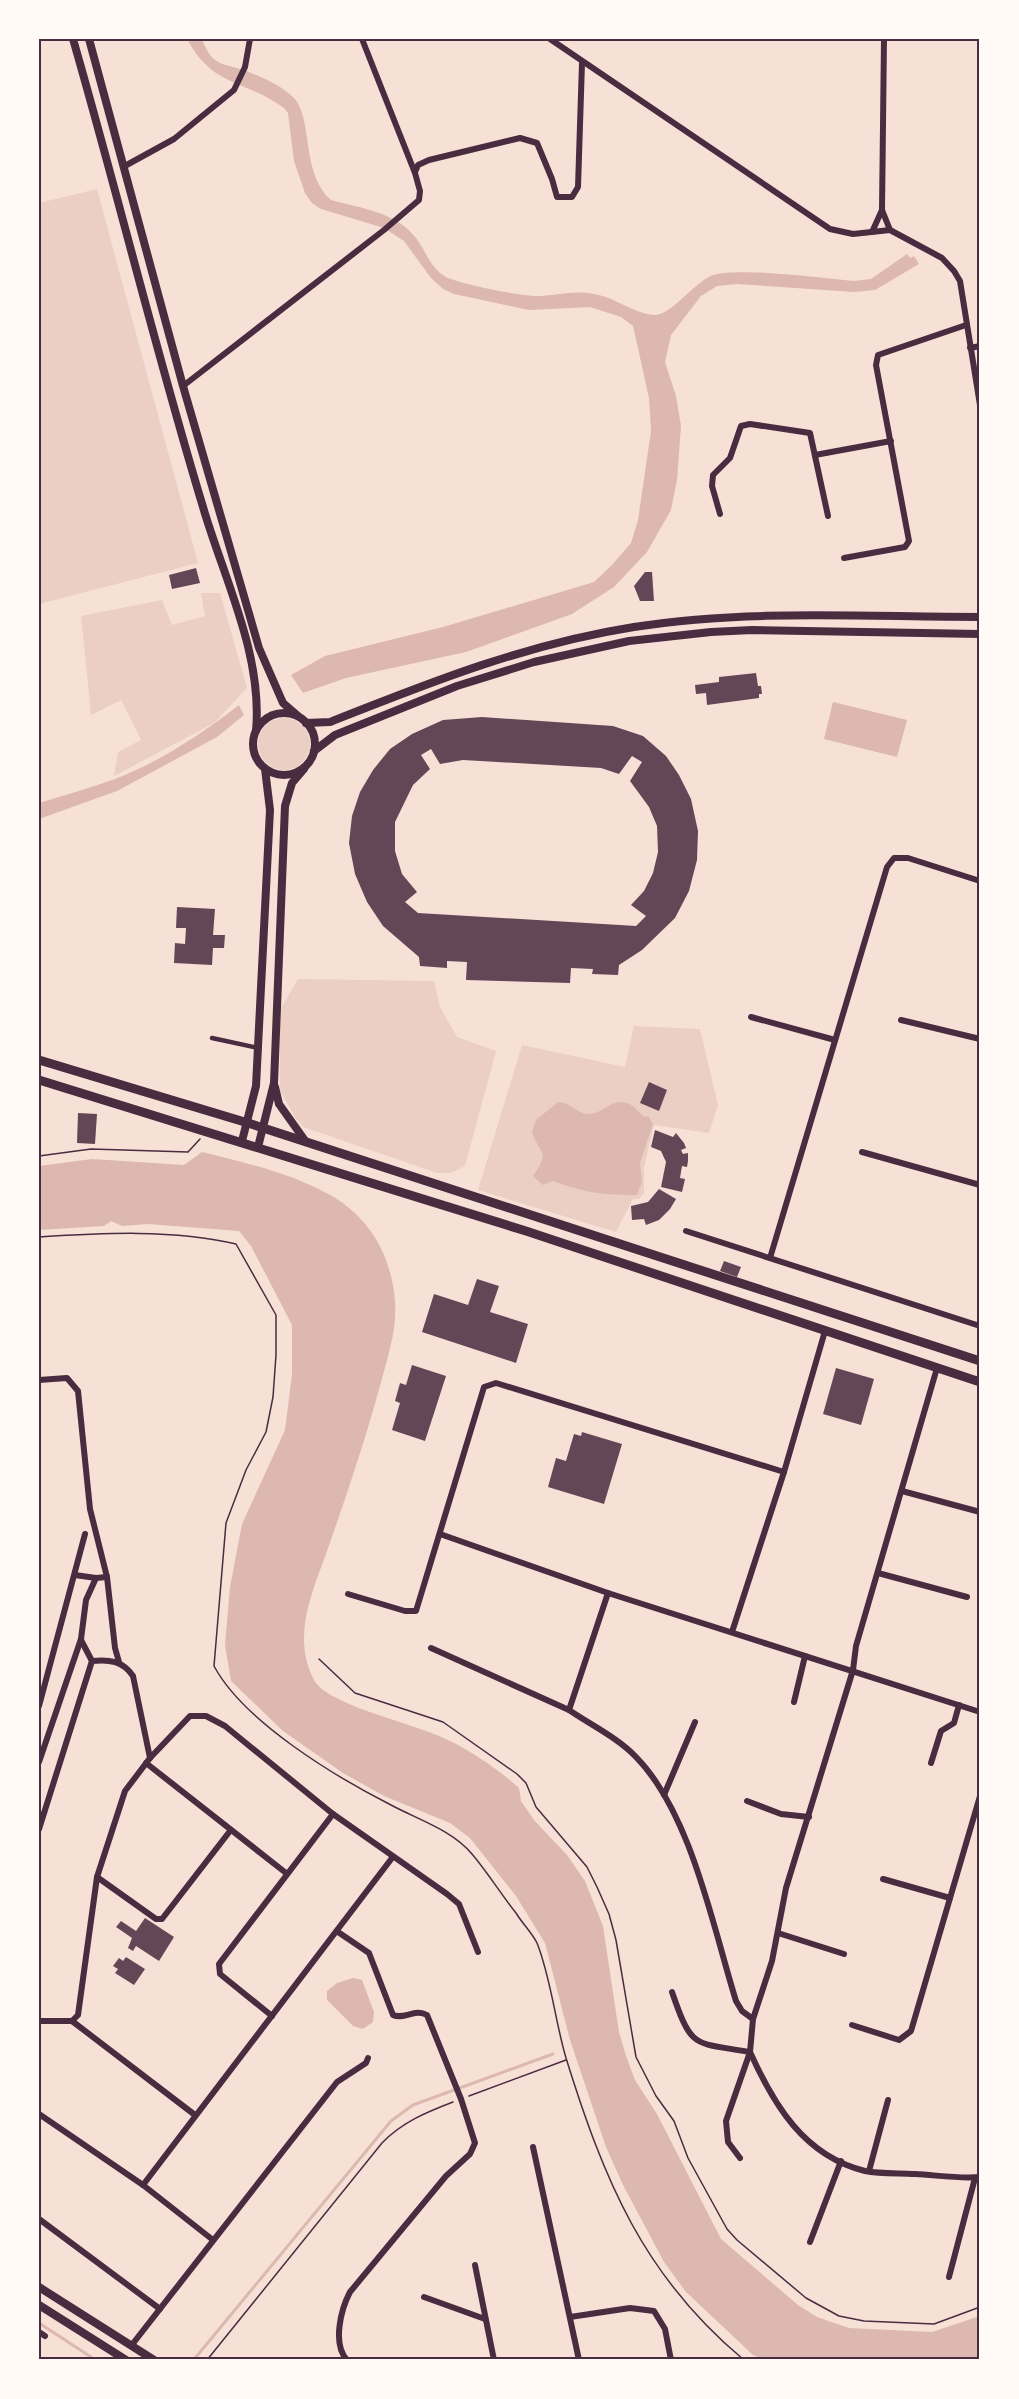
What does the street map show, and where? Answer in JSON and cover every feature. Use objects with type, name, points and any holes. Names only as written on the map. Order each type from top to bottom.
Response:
[{"type":"main road","points":[[73,39],[203,508],[248,651],[256,684],[258,705],[253,742],[254,752],[265,769],[270,810],[256,1086],[242,1141]]},
{"type":"main road","points":[[89,39],[183,386],[259,648],[283,703],[312,731],[314,751]]},
{"type":"main road","points":[[306,723],[330,722],[496,658],[632,627],[744,617],[980,618]]},
{"type":"main road","points":[[258,1147],[274,1083],[285,806],[292,783],[304,769],[314,751],[334,735],[446,690],[534,662],[629,641],[752,630],[980,634]]},
{"type":"main road","points":[[256,731],[269,717],[278,714],[298,716]]},
{"type":"main road","points":[[265,769],[285,776],[304,769]]},
{"type":"main road","points":[[39,1060],[248,1123],[980,1361]]},
{"type":"main road","points":[[39,1080],[242,1141],[537,1235],[980,1382]]},
{"type":"main road","points":[[274,1083],[279,1104],[306,1142]]},
{"type":"main road","points":[[39,2287],[154,2360]]},
{"type":"main road","points":[[39,2306],[126,2360]]},
{"type":"street","points":[[123,167],[174,139],[237,85],[245,67],[250,39]]},
{"type":"street","points":[[183,386],[402,217],[421,196],[362,39]]},
{"type":"street","points":[[550,39],[582,63],[830,229],[841,233],[890,230],[942,258],[960,281],[980,405]]},
{"type":"street","points":[[873,232],[882,210],[884,39]]},
{"type":"street","points":[[414,173],[418,165],[429,160],[520,138],[528,139],[537,143],[552,179],[556,197],[572,197],[578,187],[582,63]]},
{"type":"street","points":[[882,210],[890,230]]},
{"type":"street","points":[[844,558],[905,547],[909,541],[876,366],[878,355],[966,325]]},
{"type":"street","points":[[970,348],[980,346]]},
{"type":"street","points":[[720,514],[712,486],[713,475],[730,458],[741,426],[750,424],[810,433],[828,516]]},
{"type":"street","points":[[815,455],[891,441]]},
{"type":"street","points":[[770,1258],[887,867],[894,858],[908,858],[980,881]]},
{"type":"street","points":[[751,1017],[835,1040]]},
{"type":"street","points":[[901,1020],[980,1039]]},
{"type":"street","points":[[212,1038],[258,1048]]},
{"type":"street","points":[[862,1152],[980,1185]]},
{"type":"street","points":[[686,1231],[980,1326]]},
{"type":"street","points":[[732,1632],[784,1472],[825,1331]]},
{"type":"street","points":[[740,2158],[728,2142],[726,2121],[750,2052],[753,2019],[772,1961],[786,1888],[853,1670],[856,1646],[937,1368]]},
{"type":"street","points":[[39,1380],[63,1376],[75,1385],[81,1407],[90,1509],[108,1577],[115,1648],[119,1662]]},
{"type":"street","points":[[348,1594],[405,1611],[416,1611],[484,1387],[488,1384],[496,1383],[784,1472]]},
{"type":"street","points":[[902,1491],[980,1512]]},
{"type":"street","points":[[39,1706],[40,1695],[85,1534]]},
{"type":"street","points":[[440,1534],[608,1593],[980,1712]]},
{"type":"street","points":[[878,1574],[967,1597]]},
{"type":"street","points":[[75,1575],[108,1577]]},
{"type":"street","points":[[39,1762],[81,1639],[86,1600],[96,1578]]},
{"type":"street","points":[[569,1710],[608,1593]]},
{"type":"street","points":[[39,1829],[92,1661],[81,1639]]},
{"type":"street","points":[[431,1648],[569,1710],[629,1751],[645,1767],[664,1795],[683,1831],[736,2001],[742,2011],[753,2019]]},
{"type":"street","points":[[794,1702],[805,1656]]},
{"type":"street","points":[[92,1661],[119,1662],[127,1666],[133,1676],[148,1760],[230,1831],[286,1873]]},
{"type":"street","points":[[932,1763],[941,1731],[954,1722],[958,1705]]},
{"type":"street","points":[[72,2021],[78,2015],[97,1877],[125,1791],[148,1760],[186,1718],[206,1716],[225,1726],[333,1814],[459,1904],[478,1952]]},
{"type":"street","points":[[664,1795],[695,1722]]},
{"type":"street","points":[[852,2025],[899,2040],[911,2031],[980,1796]]},
{"type":"street","points":[[747,1801],[781,1814],[809,1817]]},
{"type":"street","points":[[272,2016],[218,1969],[286,1873],[333,1814]]},
{"type":"street","points":[[97,1877],[156,1919],[162,1919],[230,1831]]},
{"type":"street","points":[[143,2185],[338,1932],[392,1858]]},
{"type":"street","points":[[883,1879],[950,1898]]},
{"type":"street","points":[[338,1932],[369,1953],[393,2015],[401,2016],[418,2012],[427,2015],[461,2099],[475,2149],[431,2193],[350,2292],[342,2312],[340,2340],[340,2350],[346,2360]]},
{"type":"street","points":[[778,1933],[844,1953]]},
{"type":"street","points":[[672,1992],[685,2029],[690,2036],[705,2044],[750,2052]]},
{"type":"street","points":[[39,2021],[72,2021],[195,2115]]},
{"type":"street","points":[[750,2052],[765,2085],[789,2123],[807,2141],[841,2161],[869,2172],[977,2177],[949,2277]]},
{"type":"street","points":[[131,2346],[337,2082],[366,2063],[368,2058]]},
{"type":"street","points":[[869,2172],[888,2100]]},
{"type":"street","points":[[39,2114],[143,2185],[213,2240]]},
{"type":"street","points":[[533,2147],[579,2360]]},
{"type":"street","points":[[810,2242],[841,2161]]},
{"type":"street","points":[[39,2219],[160,2309]]},
{"type":"street","points":[[475,2265],[494,2360]]},
{"type":"street","points":[[424,2296],[485,2319]]},
{"type":"street","points":[[570,2317],[630,2307],[654,2311],[665,2329],[671,2360]]},
{"type":"path","points":[[39,1156],[91,1149],[188,1152],[209,1131]]},
{"type":"path","points":[[39,1237],[174,1236],[214,1239],[236,1244],[276,1315],[276,1355],[273,1397],[266,1432],[246,1470],[226,1523],[214,1666],[223,1681],[238,1697],[267,1724],[305,1753],[348,1784],[456,1837],[473,1855],[536,1942],[567,2060],[605,2171],[630,2224],[653,2263],[690,2308],[744,2360]]},
{"type":"path","points":[[319,1659],[355,1693],[443,1722],[517,1774],[526,1783],[536,1807],[587,1867],[611,1923],[636,2057],[656,2096],[674,2121],[688,2158],[727,2229],[736,2240],[806,2298],[838,2316],[864,2321],[934,2324],[980,2307]]},
{"type":"path","points":[[207,2360],[393,2132],[414,2119],[461,2099],[567,2060]]},
{"type":"shaded area","points":[[187,39],[202,39],[208,52],[217,61],[261,77],[282,88],[293,97],[303,118],[315,175],[321,188],[331,200],[377,212],[398,222],[416,238],[436,269],[453,280],[532,296],[594,294],[654,315],[668,310],[698,284],[713,275],[741,272],[854,281],[871,279],[907,254],[910,258],[914,256],[919,264],[875,290],[854,292],[737,284],[717,286],[701,296],[671,335],[665,362],[676,396],[681,426],[677,480],[671,510],[647,552],[614,587],[572,614],[466,652],[346,678],[303,693],[291,675],[325,656],[443,627],[594,582],[631,543],[638,520],[651,431],[649,398],[633,326],[621,317],[590,307],[529,310],[454,294],[443,289],[431,278],[404,241],[384,228],[321,209],[312,203],[305,193],[294,161],[288,113],[270,99],[219,75],[197,55]]},
{"type":"shaded area","points":[[97,189],[198,563],[39,604],[39,203]]},
{"type":"shaded area","points":[[201,593],[220,593],[247,688],[214,723],[114,776],[118,752],[141,740],[121,700],[91,715],[81,616],[162,600],[172,625],[205,616]]},
{"type":"shaded area","points":[[833,702],[907,720],[897,757],[824,739]]},
{"type":"shaded area","points":[[239,705],[244,715],[217,737],[117,791],[39,819],[39,803],[115,779],[148,764],[195,737]]},
{"type":"shaded area","points":[[279,718],[289,718],[303,725],[310,744],[303,763],[289,770],[279,770],[269,766],[262,759],[258,749],[258,739],[262,729],[269,722]]},
{"type":"shaded area","points":[[298,979],[434,981],[440,1007],[457,1037],[496,1051],[465,1166],[451,1173],[437,1173],[303,1127],[294,1116],[280,1090],[280,1010]]},
{"type":"shaded area","points":[[634,1026],[700,1029],[718,1105],[709,1133],[654,1125],[644,1167],[644,1193],[639,1199],[633,1199],[616,1232],[478,1190],[522,1045],[625,1067]]},
{"type":"shaded area","points":[[558,1102],[580,1112],[593,1114],[621,1102],[632,1105],[645,1117],[648,1116],[653,1124],[640,1163],[642,1182],[637,1195],[595,1192],[553,1181],[543,1185],[533,1176],[543,1157],[532,1132],[536,1120]]},
{"type":"shaded area","points":[[202,1152],[284,1175],[315,1187],[344,1204],[357,1215],[376,1240],[384,1254],[393,1285],[395,1312],[389,1353],[362,1447],[306,1617],[304,1648],[314,1680],[337,1698],[457,1744],[504,1775],[519,1788],[521,1801],[534,1820],[567,1855],[585,1881],[603,1926],[619,2032],[635,2080],[657,2114],[721,2239],[798,2305],[817,2317],[849,2328],[932,2332],[980,2316],[980,2360],[765,2360],[753,2355],[686,2292],[664,2262],[623,2185],[606,2147],[570,2040],[545,1943],[516,1896],[470,1838],[450,1823],[384,1796],[343,1773],[283,1731],[231,1681],[225,1645],[230,1587],[242,1524],[285,1430],[292,1374],[292,1325],[251,1246],[239,1231],[148,1224],[122,1226],[111,1221],[104,1226],[39,1230],[39,1166],[92,1159],[184,1165]]},
{"type":"shaded area","points":[[353,1978],[362,1980],[374,2012],[373,2022],[363,2029],[353,2026],[327,2000],[327,1991],[337,1983]]},
{"type":"building","points":[[196,568],[200,583],[172,589],[169,575]]},
{"type":"building","points":[[645,572],[652,572],[654,601],[640,601],[634,586]]},
{"type":"building","points":[[756,673],[762,694],[759,694],[759,698],[707,705],[706,693],[696,694],[695,685],[719,682],[719,677]]},
{"type":"building","points":[[482,717],[613,726],[643,736],[666,756],[691,799],[698,831],[697,860],[689,891],[675,918],[642,950],[619,965],[618,975],[592,974],[593,969],[571,968],[570,983],[466,980],[467,962],[447,961],[447,968],[420,966],[419,957],[383,926],[367,902],[355,874],[349,843],[352,816],[360,792],[373,770],[390,749],[412,734],[443,720]],"holes":[[[431,749],[440,764],[463,760],[601,768],[619,774],[632,756],[642,762],[630,781],[649,807],[657,826],[658,852],[653,873],[644,891],[631,905],[646,916],[636,926],[418,913],[405,902],[417,892],[402,874],[395,851],[395,822],[413,785],[430,769],[421,755]]]},
{"type":"building","points":[[177,907],[215,909],[213,935],[225,935],[224,948],[213,948],[212,965],[174,963],[175,943],[185,944],[186,928],[176,928]]},
{"type":"building","points":[[649,1082],[667,1090],[659,1111],[640,1103]]},
{"type":"building","points":[[78,1113],[97,1114],[95,1144],[77,1143]]},
{"type":"building","points":[[655,1130],[673,1137],[676,1133],[684,1143],[686,1148],[681,1150],[683,1154],[688,1153],[688,1161],[687,1167],[682,1166],[680,1178],[685,1179],[682,1192],[661,1187],[666,1162],[661,1151],[651,1147]]},
{"type":"building","points":[[659,1189],[676,1199],[670,1209],[659,1220],[646,1225],[644,1219],[632,1220],[631,1206],[648,1202]]},
{"type":"building","points":[[724,1261],[741,1267],[737,1277],[720,1271]]},
{"type":"building","points":[[477,1279],[499,1286],[490,1312],[528,1324],[516,1363],[422,1332],[434,1294],[468,1305]]},
{"type":"building","points":[[412,1365],[446,1376],[425,1441],[392,1430],[400,1403],[395,1401],[400,1383],[406,1385]]},
{"type":"building","points":[[836,1368],[874,1379],[861,1425],[823,1414]]},
{"type":"building","points":[[582,1432],[622,1444],[604,1504],[548,1487],[556,1458],[566,1461],[574,1434],[581,1436]]},
{"type":"building","points":[[145,1918],[174,1937],[159,1961],[136,1946],[133,1951],[128,1948],[132,1938],[116,1927],[121,1921],[136,1931]]},
{"type":"building","points":[[126,1957],[145,1969],[134,1985],[115,1973],[118,1969],[113,1966],[119,1958],[123,1961]]},
{"type":"waterway","points":[[196,2357],[391,2121],[413,2105],[553,2054]]},
{"type":"waterway","points":[[39,2323],[91,2357]]}]
